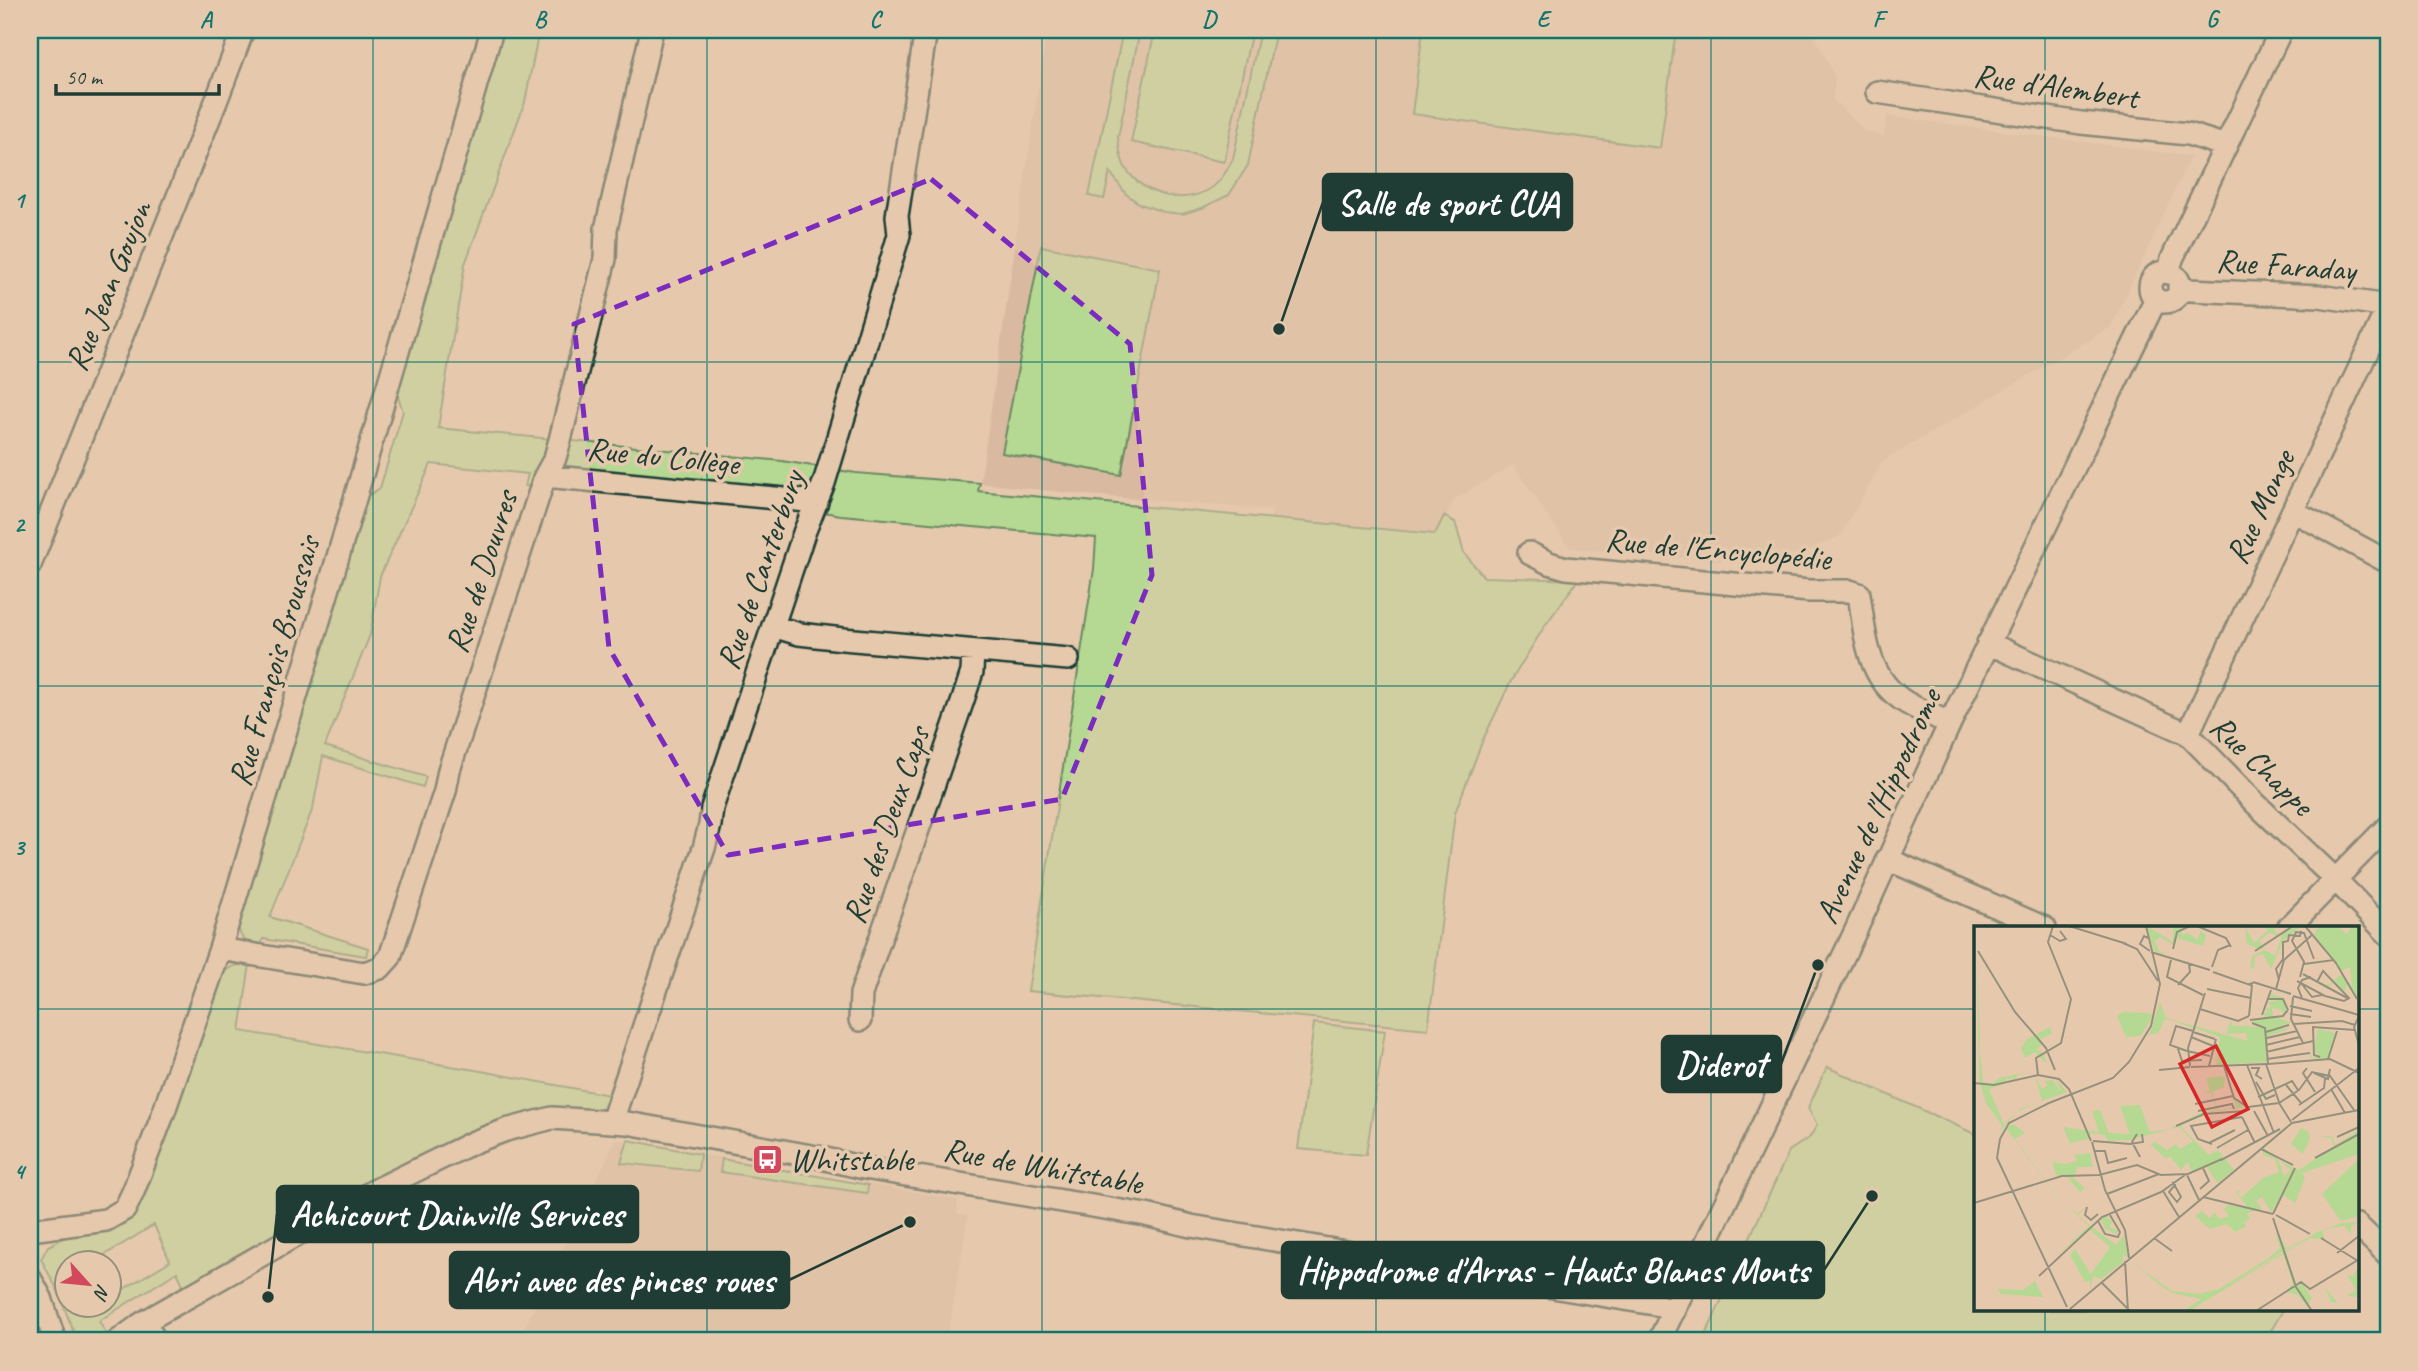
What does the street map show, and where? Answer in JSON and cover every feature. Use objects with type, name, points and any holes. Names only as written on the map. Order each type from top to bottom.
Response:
[{"type":"street","name":"Rue Jean Goujon","points":[[30,565],[243,30]]},
{"type":"street","name":"Rue François Broussais","points":[[30,1230],[106,1220],[125,1209],[162,1117],[220,949],[492,30]]},
{"type":"street","name":"Rue de Douvres","points":[[220,949],[364,973],[380,968],[390,957],[545,476],[555,458],[605,259],[606,229],[652,30]]},
{"type":"street","name":"Rue de Canterbury","points":[[612,1121],[704,848],[712,808],[804,533],[817,502],[899,235],[897,216],[926,30]]},
{"type":"street","points":[[2174,280],[2172,259],[2281,30]]},
{"type":"street","name":"Rue d'Alembert","points":[[1877,92],[2081,123],[2188,134],[2226,146]]},
{"type":"street","name":"Avenue de l'Hippodrome","points":[[1659,1341],[1856,930],[1950,723],[2156,299],[2161,302],[2171,300],[2179,292],[2174,280]]},
{"type":"street","name":"Rue Faraday","points":[[2174,280],[2190,290],[2319,296],[2388,307]]},
{"type":"street","name":"Rue Monge","points":[[2188,734],[2388,307]]},
{"type":"street","name":"Rue du Collège","points":[[545,476],[817,502]]},
{"type":"street","points":[[2294,511],[2388,562]]},
{"type":"street","name":"Rue de l'Encyclopédie","points":[[1529,553],[1566,568],[1809,591],[1850,591],[1859,594],[1872,664],[1879,678],[1913,707],[1950,723]]},
{"type":"street","points":[[773,626],[799,634],[1068,659]]},
{"type":"street","name":"Rue Chappe","points":[[1989,643],[2188,734],[2388,934]]},
{"type":"street","name":"Rue des Deux Caps","points":[[860,1020],[860,993],[963,700],[972,672],[973,651]]},
{"type":"street","points":[[2290,926],[2388,826]]},
{"type":"street","points":[[1887,859],[2040,926]]},
{"type":"street","name":"Rue de Whitstable","points":[[118,1341],[144,1322],[372,1192],[474,1142],[506,1129],[552,1118],[612,1121],[817,1157],[864,1168],[1146,1215],[1191,1226],[1654,1304],[1674,1311]]},
{"type":"street","points":[[2358,1226],[2388,1255]]},
{"type":"street","points":[[30,1278],[41,1298],[55,1341]]},
{"type":"street","points":[[144,1322],[156,1341]]},
{"type":"highlighted area","points":[[931,179],[1130,344],[1152,575],[1062,799],[728,855],[609,648],[574,324]]},
{"type":"shaded area","points":[[1047,30],[1811,30],[1835,77],[1833,99],[1865,132],[1884,136],[1887,116],[2191,156],[2111,327],[1883,461],[1840,536],[1806,551],[1771,559],[1724,561],[1570,548],[1513,465],[1456,498],[1436,534],[1270,519],[1272,510],[980,483]]},
{"type":"shaded area","points":[[616,1139],[958,1200],[957,1213],[968,1216],[947,1341],[518,1341]]},
{"type":"green space","points":[[502,30],[539,30],[525,102],[465,264],[438,428],[782,461],[856,473],[980,483],[978,491],[1435,534],[1444,516],[1455,522],[1464,553],[1484,577],[1578,580],[1544,627],[1511,681],[1482,742],[1455,813],[1428,1029],[1028,991],[1094,569],[1096,538],[841,515],[792,507],[525,486],[528,474],[431,464],[380,576],[370,635],[325,746],[426,777],[423,787],[323,756],[313,808],[270,917],[368,948],[366,956],[263,939],[260,948],[245,941],[238,926],[366,497],[380,488],[403,411],[398,397],[403,372]]},
{"type":"green space","points":[[1123,30],[1140,30],[1118,137],[1122,161],[1129,173],[1146,187],[1166,196],[1178,197],[1200,194],[1210,189],[1226,171],[1233,159],[1260,30],[1276,30],[1248,165],[1229,195],[1182,214],[1164,212],[1140,204],[1126,194],[1110,172],[1104,199],[1089,196]]},
{"type":"green space","points":[[1155,30],[1252,30],[1224,162],[1131,142]]},
{"type":"green space","points":[[1423,30],[1676,30],[1660,148],[1412,114]]},
{"type":"green space","points":[[1041,246],[1160,269],[1121,475],[1002,453]]},
{"type":"green space","points":[[250,964],[240,1031],[620,1097],[612,1121],[506,1130],[189,1297],[177,1272],[122,1307],[122,1290],[170,1261],[154,1225],[116,1248],[52,1248],[52,1280],[41,1259],[48,1246],[73,1233],[95,1234],[120,1225],[134,1214],[221,976],[237,965]]},
{"type":"green space","points":[[1314,1023],[1385,1031],[1366,1155],[1298,1149]]},
{"type":"green space","points":[[1827,1067],[1974,1134],[1974,1312],[2282,1312],[2265,1341],[1703,1341],[1789,1151],[1810,1137],[1817,1125],[1808,1108]]},
{"type":"green space","points":[[628,1140],[700,1154],[698,1171],[621,1163]]},
{"type":"green space","points":[[722,1159],[868,1185],[867,1193],[720,1172]]},
{"type":"green space","points":[[68,1318],[104,1318],[99,1321],[109,1339],[82,1341],[80,1336],[74,1333]]},
{"type":"place","name":"Salle de sport CUA","points":[[1279,329]]},
{"type":"place","name":"Diderot","points":[[1818,965]]},
{"type":"place","name":"Whitstable","points":[[767,1160]]},
{"type":"place","name":"Hippodrome d'Arras - Hauts Blancs Monts","points":[[1872,1196]]},
{"type":"place","name":"Abri avec des pinces roues","points":[[910,1222]]},
{"type":"place","name":"Achicourt Dainville Services","points":[[268,1297]]}]
